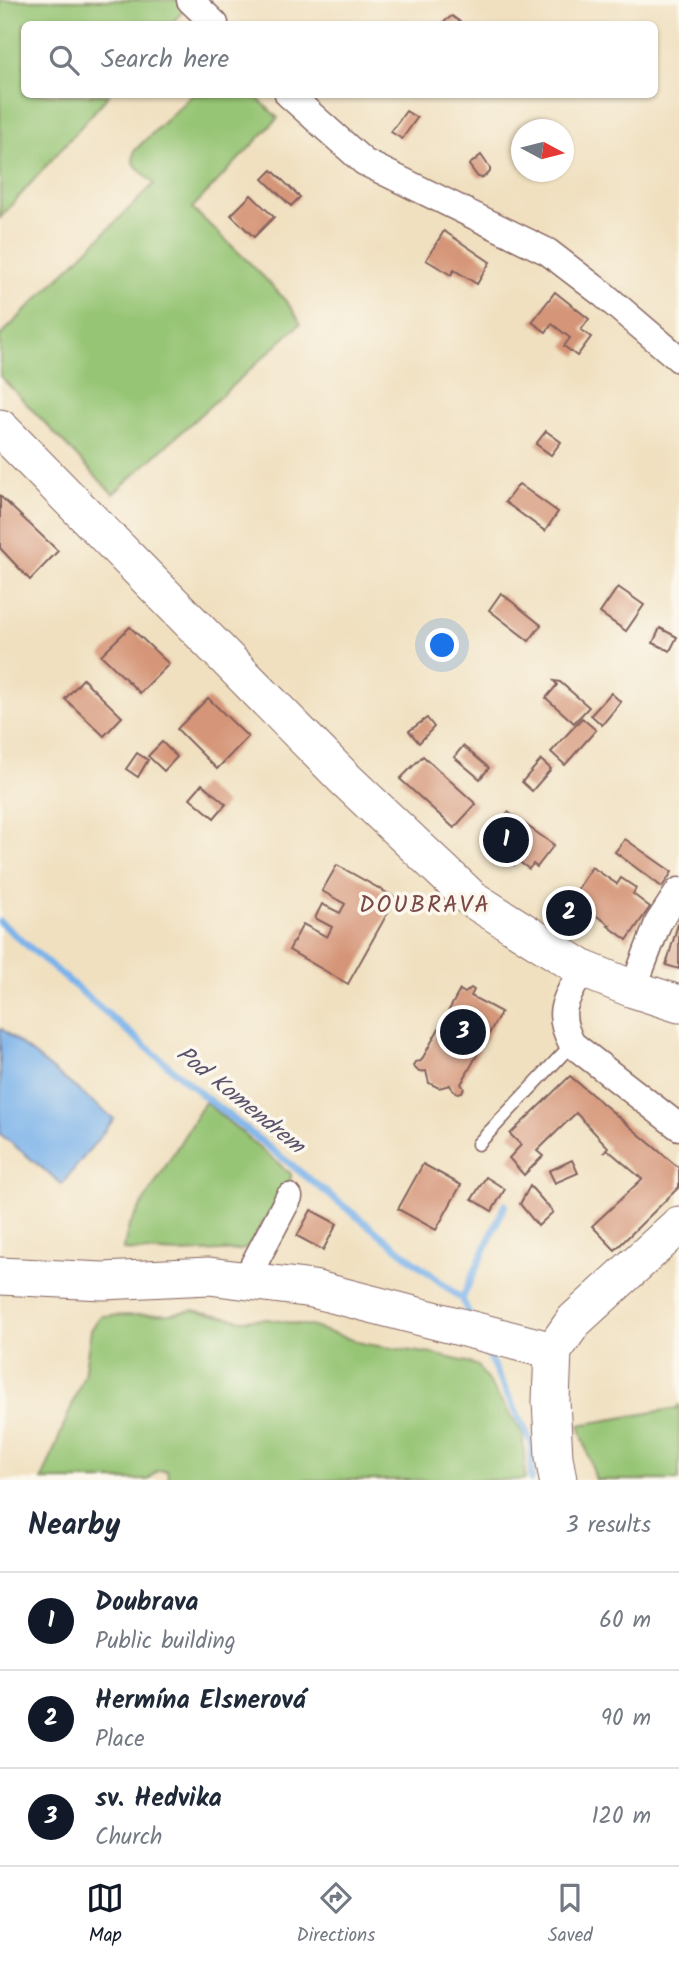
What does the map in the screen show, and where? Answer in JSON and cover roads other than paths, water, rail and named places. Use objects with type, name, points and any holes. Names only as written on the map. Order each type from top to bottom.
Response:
[{"type":"street","points":[[190,0],[212,21]]},
{"type":"street","points":[[292,98],[364,162],[548,252],[604,295],[679,359]]},
{"type":"street","points":[[0,428],[344,778],[472,899],[583,969],[679,1004]]},
{"type":"street","points":[[633,989],[658,923],[679,891]]},
{"type":"street","points":[[583,969],[561,1012],[563,1027],[572,1044],[679,1127]]},
{"type":"street","points":[[245,1281],[289,1197]]},
{"type":"street","points":[[558,1480],[551,1401],[553,1351],[574,1321],[679,1225]]},
{"type":"street","points":[[0,1276],[103,1281],[209,1276],[313,1289],[553,1351]]},
{"type":"lane","points":[[478,1144],[572,1044]]},
{"type":"water","points":[[2,1029],[114,1119],[62,1184],[0,1134]]},
{"type":"waterway","name":"Pod Komendrem","points":[[0,922],[205,1097],[462,1299]]},
{"type":"waterway","points":[[471,1318],[462,1299],[505,1205]]},
{"type":"waterway","points":[[483,1345],[532,1444],[531,1480]]},
{"type":"place","name":"Doubrava","points":[[506,840]]},
{"type":"place","name":"Hermína Elsnerová","points":[[569,913]]},
{"type":"place","name":"sv. Hedvika","points":[[463,1032]]},
{"type":"district","name":"DOUBRAVA","points":[[425,904]]}]
